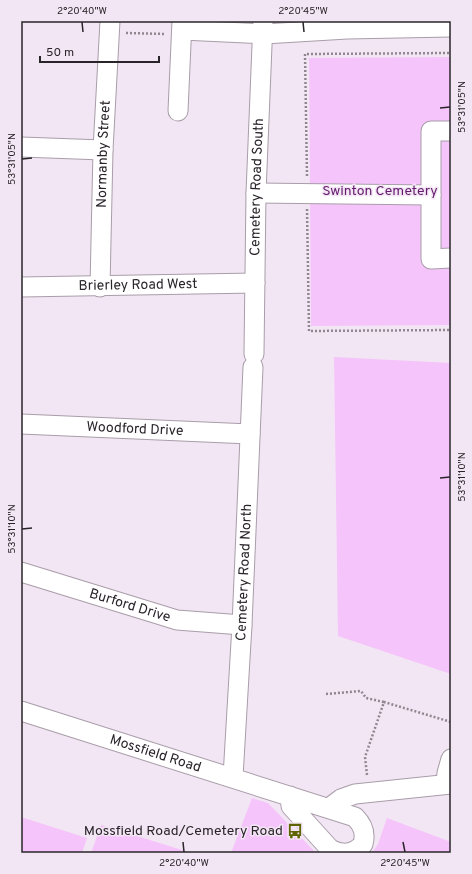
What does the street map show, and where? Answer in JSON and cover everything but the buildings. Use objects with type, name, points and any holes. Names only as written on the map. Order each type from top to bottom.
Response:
[{"type":"street","points":[[178,111],[182,28],[347,25],[451,27]]},
{"type":"street","name":"Normanby Street","points":[[100,287],[103,150],[110,27]]},
{"type":"street","name":"Cemetery Road South","points":[[253,360],[256,193],[264,27]]},
{"type":"street","points":[[451,131],[431,131],[431,259],[451,258]]},
{"type":"street","points":[[21,147],[103,150]]},
{"type":"street","points":[[256,193],[431,195]]},
{"type":"street","name":"Brierley Road West","points":[[21,287],[100,287],[255,283]]},
{"type":"street","name":"Cemetery Road North","points":[[233,777],[242,625],[253,360]]},
{"type":"street","name":"Woodford Drive","points":[[21,424],[250,434]]},
{"type":"street","name":"Burford Drive","points":[[21,572],[177,620],[242,625]]},
{"type":"street","name":"Mossfield Road","points":[[21,711],[233,777],[355,817],[360,823],[365,838],[363,844],[360,848],[347,853],[337,853],[330,849],[291,806],[290,796]]},
{"type":"street","points":[[329,808],[341,799],[355,794],[449,784],[447,773],[451,759]]},
{"type":"path","points":[[110,27],[182,28]]},
{"type":"path","points":[[451,52],[305,54],[309,332],[451,330]]},
{"type":"path","points":[[326,694],[360,691],[366,698],[451,722]]},
{"type":"path","points":[[370,792],[365,757],[384,702]]},
{"type":"green space","name":"Swinton Cemetery","points":[[451,57],[451,325],[311,326],[309,58]]},
{"type":"green space","points":[[334,357],[451,363],[451,674],[338,636]]},
{"type":"green space","points":[[252,798],[268,803],[316,853],[231,853]]},
{"type":"green space","points":[[21,817],[87,838],[82,853],[21,853]]},
{"type":"green space","points":[[387,818],[451,842],[451,853],[372,853],[378,844]]},
{"type":"green space","points":[[101,825],[192,853],[91,853]]},
{"type":"place","name":"Mossfield Road/Cemetery Road","points":[[295,831]]}]
